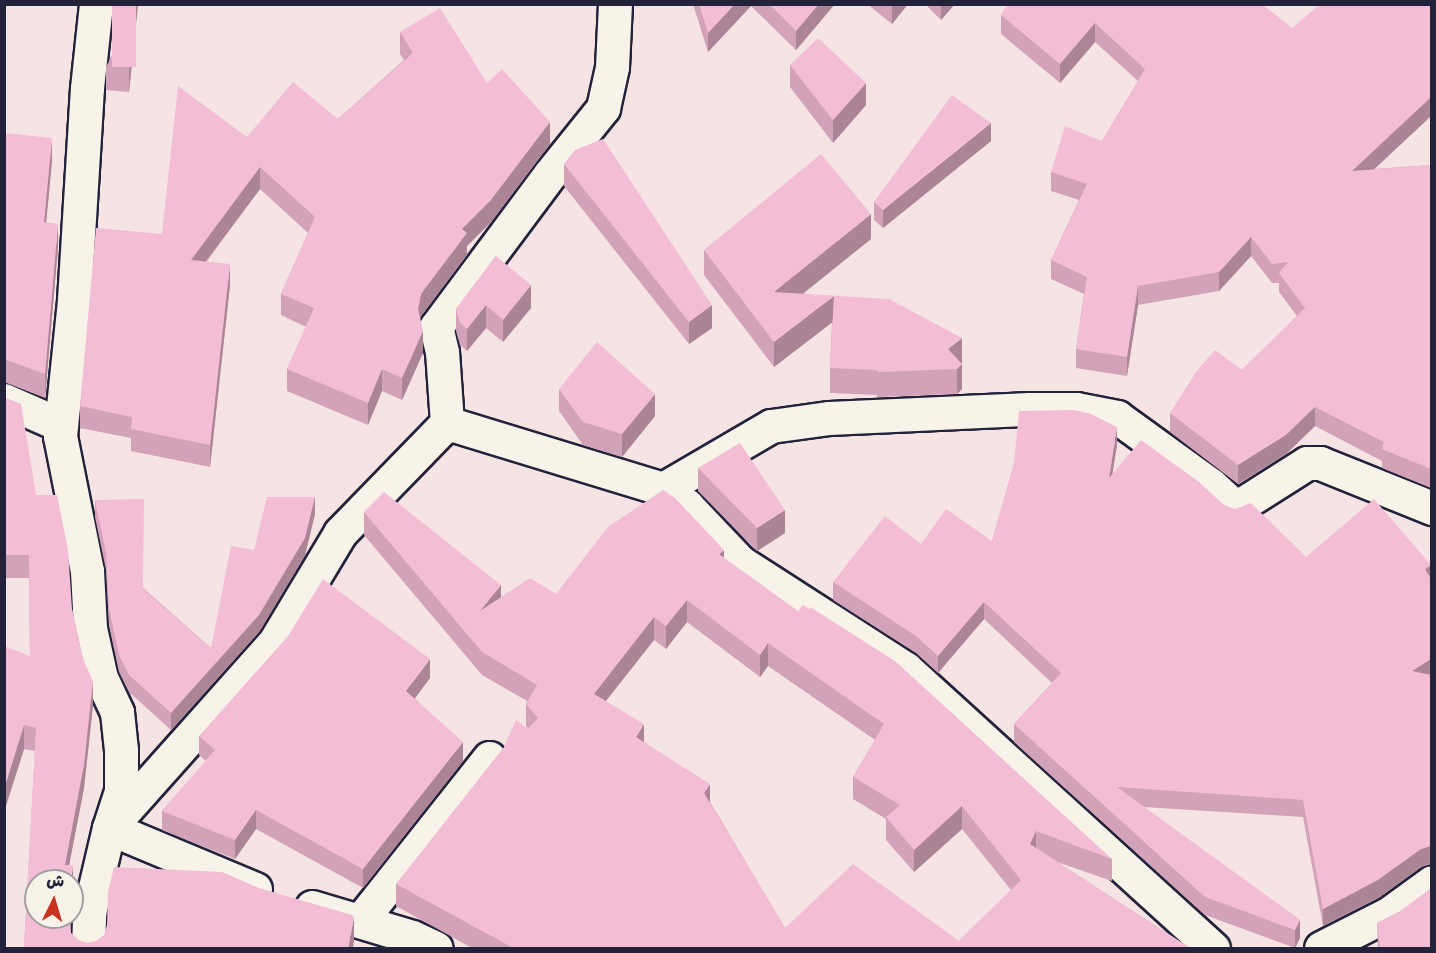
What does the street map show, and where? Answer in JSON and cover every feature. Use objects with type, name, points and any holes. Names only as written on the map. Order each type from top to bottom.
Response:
[{"type":"street","points":[[88,948],[89,913],[109,828],[121,792],[121,750],[117,712],[101,678],[90,628],[87,571],[60,436],[74,300],[87,88],[96,4]]},
{"type":"street","points":[[109,828],[274,644],[340,533],[447,423],[442,352],[436,327],[550,174],[603,108],[612,67],[615,4]]},
{"type":"street","points":[[4,400],[61,425]]},
{"type":"street","points":[[663,489],[771,426],[829,418],[1076,409],[1117,417],[1211,485],[1236,508],[1307,463],[1320,463],[1431,508]]},
{"type":"street","points":[[447,423],[663,489],[687,506],[740,562],[906,669],[1213,948]]},
{"type":"street","points":[[360,921],[489,758]]},
{"type":"street","points":[[109,828],[264,893],[360,921],[419,945]]},
{"type":"street","points":[[1321,948],[1388,914],[1431,882]]},
{"type":"building","points":[[112,4],[136,4],[136,67],[112,67]]},
{"type":"building","points":[[699,4],[735,4],[708,33]]},
{"type":"building","points":[[769,4],[819,4],[796,31]]},
{"type":"building","points":[[1008,4],[1262,4],[1292,28],[1320,4],[1431,4],[1431,97],[1352,171],[1431,165],[1431,469],[1382,449],[1384,442],[1315,407],[1286,435],[1238,465],[1170,413],[1196,372],[1215,350],[1242,370],[1305,308],[1279,273],[1288,262],[1272,264],[1251,237],[1219,272],[1138,286],[1127,357],[1076,349],[1087,277],[1051,260],[1087,184],[1051,172],[1065,126],[1102,141],[1145,69],[1095,23],[1060,64],[1001,15]]},
{"type":"building","points":[[440,8],[487,83],[502,69],[550,122],[491,200],[462,229],[467,233],[421,294],[418,309],[423,331],[402,378],[382,369],[368,403],[287,369],[314,308],[281,294],[315,217],[260,167],[191,260],[230,264],[210,445],[131,429],[132,417],[80,406],[96,228],[162,234],[178,86],[247,137],[293,82],[338,119],[413,53],[400,32]]},
{"type":"building","points":[[818,38],[866,83],[833,120],[790,65]]},
{"type":"building","points":[[952,95],[991,123],[883,210],[874,202]]},
{"type":"building","points":[[4,133],[52,138],[44,222],[58,224],[45,374],[4,359]]},
{"type":"building","points":[[603,139],[712,305],[689,322],[564,164],[575,150]]},
{"type":"building","points":[[821,154],[871,214],[774,292],[889,299],[962,338],[948,349],[962,364],[957,369],[877,372],[877,370],[830,368],[834,296],[774,342],[704,250]]},
{"type":"building","points":[[496,256],[531,285],[503,320],[486,305],[467,329],[460,323],[456,309]]},
{"type":"building","points":[[597,342],[655,394],[622,434],[583,422],[559,389]]},
{"type":"building","points":[[4,397],[21,404],[36,495],[57,495],[68,550],[72,609],[83,659],[93,681],[84,765],[65,865],[73,865],[72,869],[28,869],[36,728],[24,725],[4,789],[4,646],[30,656],[29,555],[4,555]]},
{"type":"building","points":[[1074,410],[1091,414],[1117,427],[1109,478],[1141,440],[1199,482],[1224,505],[1235,509],[1251,503],[1306,557],[1374,499],[1431,565],[1425,569],[1431,579],[1431,659],[1412,671],[1431,675],[1431,846],[1421,849],[1378,880],[1323,909],[1303,800],[1117,787],[1300,920],[1295,930],[1205,897],[1014,724],[1061,673],[984,602],[938,656],[916,636],[833,582],[885,516],[921,544],[946,509],[992,541],[1014,464],[1019,411]]},
{"type":"building","points":[[740,443],[785,510],[757,528],[698,468]]},
{"type":"building","points":[[663,490],[675,498],[724,550],[719,554],[798,611],[803,605],[809,609],[810,607],[895,661],[1112,859],[1036,831],[1030,844],[1190,948],[513,948],[396,884],[504,747],[516,720],[528,729],[538,718],[526,704],[537,685],[482,652],[364,512],[384,492],[501,585],[480,611],[530,578],[556,594],[608,527]],"holes":[[[687,600],[760,655],[768,643],[884,724],[853,777],[900,805],[886,817],[914,850],[962,806],[1021,880],[959,941],[853,864],[785,928],[704,793],[710,784],[636,737],[644,724],[594,694],[654,617],[666,626]]]},
{"type":"building","points":[[267,497],[315,497],[305,538],[259,615],[171,713],[129,675],[119,655],[109,608],[106,553],[95,500],[144,499],[143,589],[211,648],[231,546],[254,550]]},
{"type":"building","points":[[323,579],[430,659],[406,691],[463,742],[363,869],[256,810],[235,840],[162,811],[215,750],[199,736],[288,636]]},
{"type":"building","points":[[114,867],[222,872],[259,888],[354,917],[348,948],[24,948],[25,929],[71,929],[71,933],[78,940],[87,943],[96,941],[104,935],[107,925],[108,892]]},
{"type":"building","points":[[1431,888],[1431,948],[1380,948],[1377,923],[1399,912]]}]
